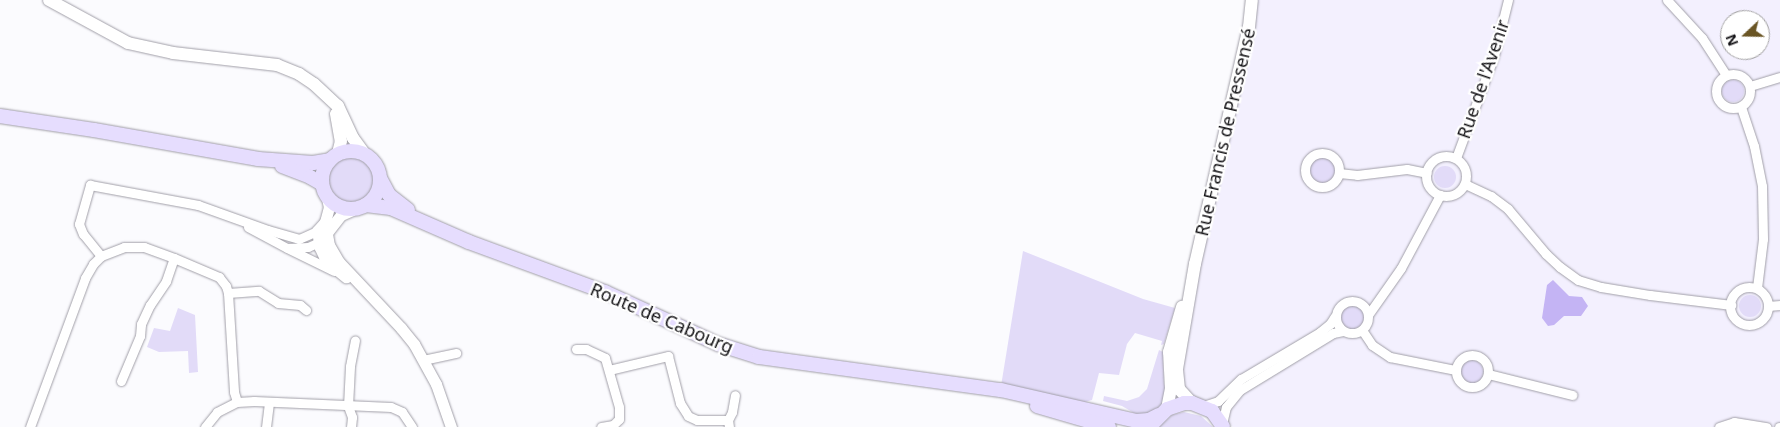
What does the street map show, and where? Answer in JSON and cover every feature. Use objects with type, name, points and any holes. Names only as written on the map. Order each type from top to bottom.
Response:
[{"type":"main road","points":[[50,0],[128,43],[174,53],[277,65],[299,74],[326,94],[338,106],[353,138],[364,153],[376,164],[380,177],[391,196],[420,219]]},
{"type":"main road","name":"Rue Francis de Pressensé","points":[[1195,264],[1249,27],[1252,0]]},
{"type":"main road","points":[[324,189],[324,168],[334,156],[341,141],[339,124],[326,94]]},
{"type":"main road","points":[[0,116],[94,130],[258,159],[291,168],[324,189],[336,205],[352,210],[366,205],[385,206],[420,219]]},
{"type":"main road","points":[[258,159],[313,163],[350,150],[364,153]]},
{"type":"main road","points":[[366,205],[379,191],[380,177]]},
{"type":"main road","name":"Route de Cabourg","points":[[420,219],[469,242],[605,292],[700,337],[759,357],[944,383]]},
{"type":"main road","points":[[1195,264],[1177,378],[1179,389],[1197,404],[1212,412],[1223,426]]},
{"type":"main road","points":[[1159,417],[1171,397],[1169,365],[1171,342],[1195,264]]},
{"type":"main road","points":[[944,383],[1001,390],[1136,421],[1159,417],[1184,403],[1197,404]]},
{"type":"main road","points":[[944,383],[1108,427]]},
{"type":"street","name":"Rue de l'Avenir","points":[[1456,158],[1494,56],[1508,0]]},
{"type":"street","points":[[1667,0],[1702,38],[1726,75]]},
{"type":"street","points":[[1732,73],[1743,76],[1750,86],[1748,100],[1740,107],[1730,108],[1718,99],[1716,88],[1718,82],[1726,75],[1732,73]]},
{"type":"street","points":[[1750,86],[1780,77]]},
{"type":"street","points":[[1740,107],[1754,146],[1762,186],[1763,240],[1758,288],[1767,299],[1768,306],[1762,320],[1749,324],[1736,318],[1730,305],[1732,298],[1743,288],[1758,288]]},
{"type":"street","points":[[1438,157],[1456,158],[1466,169],[1465,184],[1457,193],[1451,195],[1440,194],[1429,186],[1427,173],[1432,162],[1438,157]]},
{"type":"street","points":[[1339,173],[1356,175],[1407,169],[1427,173]]},
{"type":"street","points":[[1465,184],[1491,196],[1508,209],[1546,254],[1578,280],[1601,287],[1640,294],[1730,305]]},
{"type":"street","points":[[101,256],[83,234],[79,224],[90,185],[198,205],[240,221],[299,239],[321,236]]},
{"type":"street","points":[[324,189],[329,208],[321,236],[326,261],[343,276]]},
{"type":"street","points":[[1223,426],[1226,408],[1246,386],[1333,334],[1343,331],[1356,333],[1362,330],[1367,324],[1368,315],[1401,268],[1440,194]]},
{"type":"street","points":[[287,248],[308,247],[341,215],[352,210]]},
{"type":"street","points":[[240,221],[261,236],[360,286]]},
{"type":"street","points":[[321,236],[360,286],[401,328],[423,360],[436,384],[452,427]]},
{"type":"street","points":[[30,427],[85,278],[93,264],[101,256],[124,247],[134,246],[174,258],[219,277],[228,293],[234,392],[237,402]]},
{"type":"street","points":[[121,381],[140,336],[141,324],[150,305],[166,281],[174,258]]},
{"type":"street","points":[[228,293],[259,291],[278,303],[300,304],[306,310]]},
{"type":"street","points":[[1357,301],[1384,291]]},
{"type":"street","points":[[1197,404],[1218,401],[1241,380],[1320,332],[1330,324],[1342,303],[1350,300],[1357,301],[1362,304],[1368,315]]},
{"type":"street","points":[[1768,306],[1780,305]]},
{"type":"street","points":[[1335,316],[1337,324],[1343,331]]},
{"type":"street","points":[[1362,330],[1372,345],[1390,357],[1455,370]]},
{"type":"street","points":[[351,427],[352,416],[348,406],[350,366],[355,353],[355,340]]},
{"type":"street","points":[[576,349],[586,349],[605,358],[609,370],[619,407],[619,419],[613,425],[601,427]]},
{"type":"street","points":[[423,360],[453,351]]},
{"type":"street","points":[[1474,355],[1483,360],[1488,374],[1483,384],[1468,388],[1460,383],[1455,370],[1460,360],[1474,355]]},
{"type":"street","points":[[609,370],[668,356],[680,403],[688,416],[697,420],[728,424],[735,395]]},
{"type":"street","points":[[1488,374],[1572,395]]},
{"type":"street","points":[[205,427],[217,412],[237,402],[391,407],[402,412],[412,427]]},
{"type":"street","points":[[266,427],[269,402]]},
{"type":"street","points":[[1719,427],[1734,422],[1767,427]]},
{"type":"shaded area","points":[[1258,0],[1780,0],[1780,427],[1233,427],[1182,389],[1179,375],[1204,221]]},
{"type":"shaded area","points":[[1733,80],[1741,83],[1744,91],[1741,99],[1733,102],[1725,99],[1722,91],[1725,83]]},
{"type":"shaded area","points":[[1322,157],[1331,161],[1335,170],[1331,179],[1322,183],[1313,179],[1309,170],[1313,161]]},
{"type":"shaded area","points":[[351,158],[363,162],[369,168],[373,180],[369,192],[363,198],[351,202],[339,198],[333,192],[329,180],[333,168],[339,162]]},
{"type":"shaded area","points":[[1445,166],[1453,169],[1456,177],[1453,185],[1445,188],[1437,185],[1434,177],[1437,169]]},
{"type":"shaded area","points":[[1023,251],[1143,299],[1175,308],[1164,344],[1161,345],[1162,341],[1135,333],[1127,344],[1119,375],[1099,373],[1092,400],[1085,402],[1001,386]]},
{"type":"shaded area","points":[[1553,280],[1569,296],[1582,297],[1588,306],[1581,316],[1564,316],[1554,325],[1548,326],[1542,318],[1547,285]]},
{"type":"shaded area","points":[[1750,295],[1758,298],[1761,306],[1758,314],[1750,317],[1742,314],[1739,306],[1742,298]]},
{"type":"shaded area","points":[[1351,304],[1360,308],[1364,317],[1360,326],[1351,330],[1342,326],[1338,317],[1342,308]]},
{"type":"shaded area","points":[[178,308],[195,315],[198,372],[189,373],[188,351],[159,352],[147,347],[154,328],[170,331]]},
{"type":"shaded area","points":[[1159,350],[1163,352],[1164,384],[1167,388],[1167,398],[1158,410],[1139,416],[1122,406],[1103,401],[1104,396],[1127,401],[1139,397],[1147,389]]},
{"type":"shaded area","points":[[1471,360],[1479,364],[1483,372],[1479,380],[1471,384],[1463,380],[1459,372],[1463,364]]},
{"type":"shaded area","points":[[1184,412],[1201,416],[1213,427],[1159,427],[1172,415]]}]
